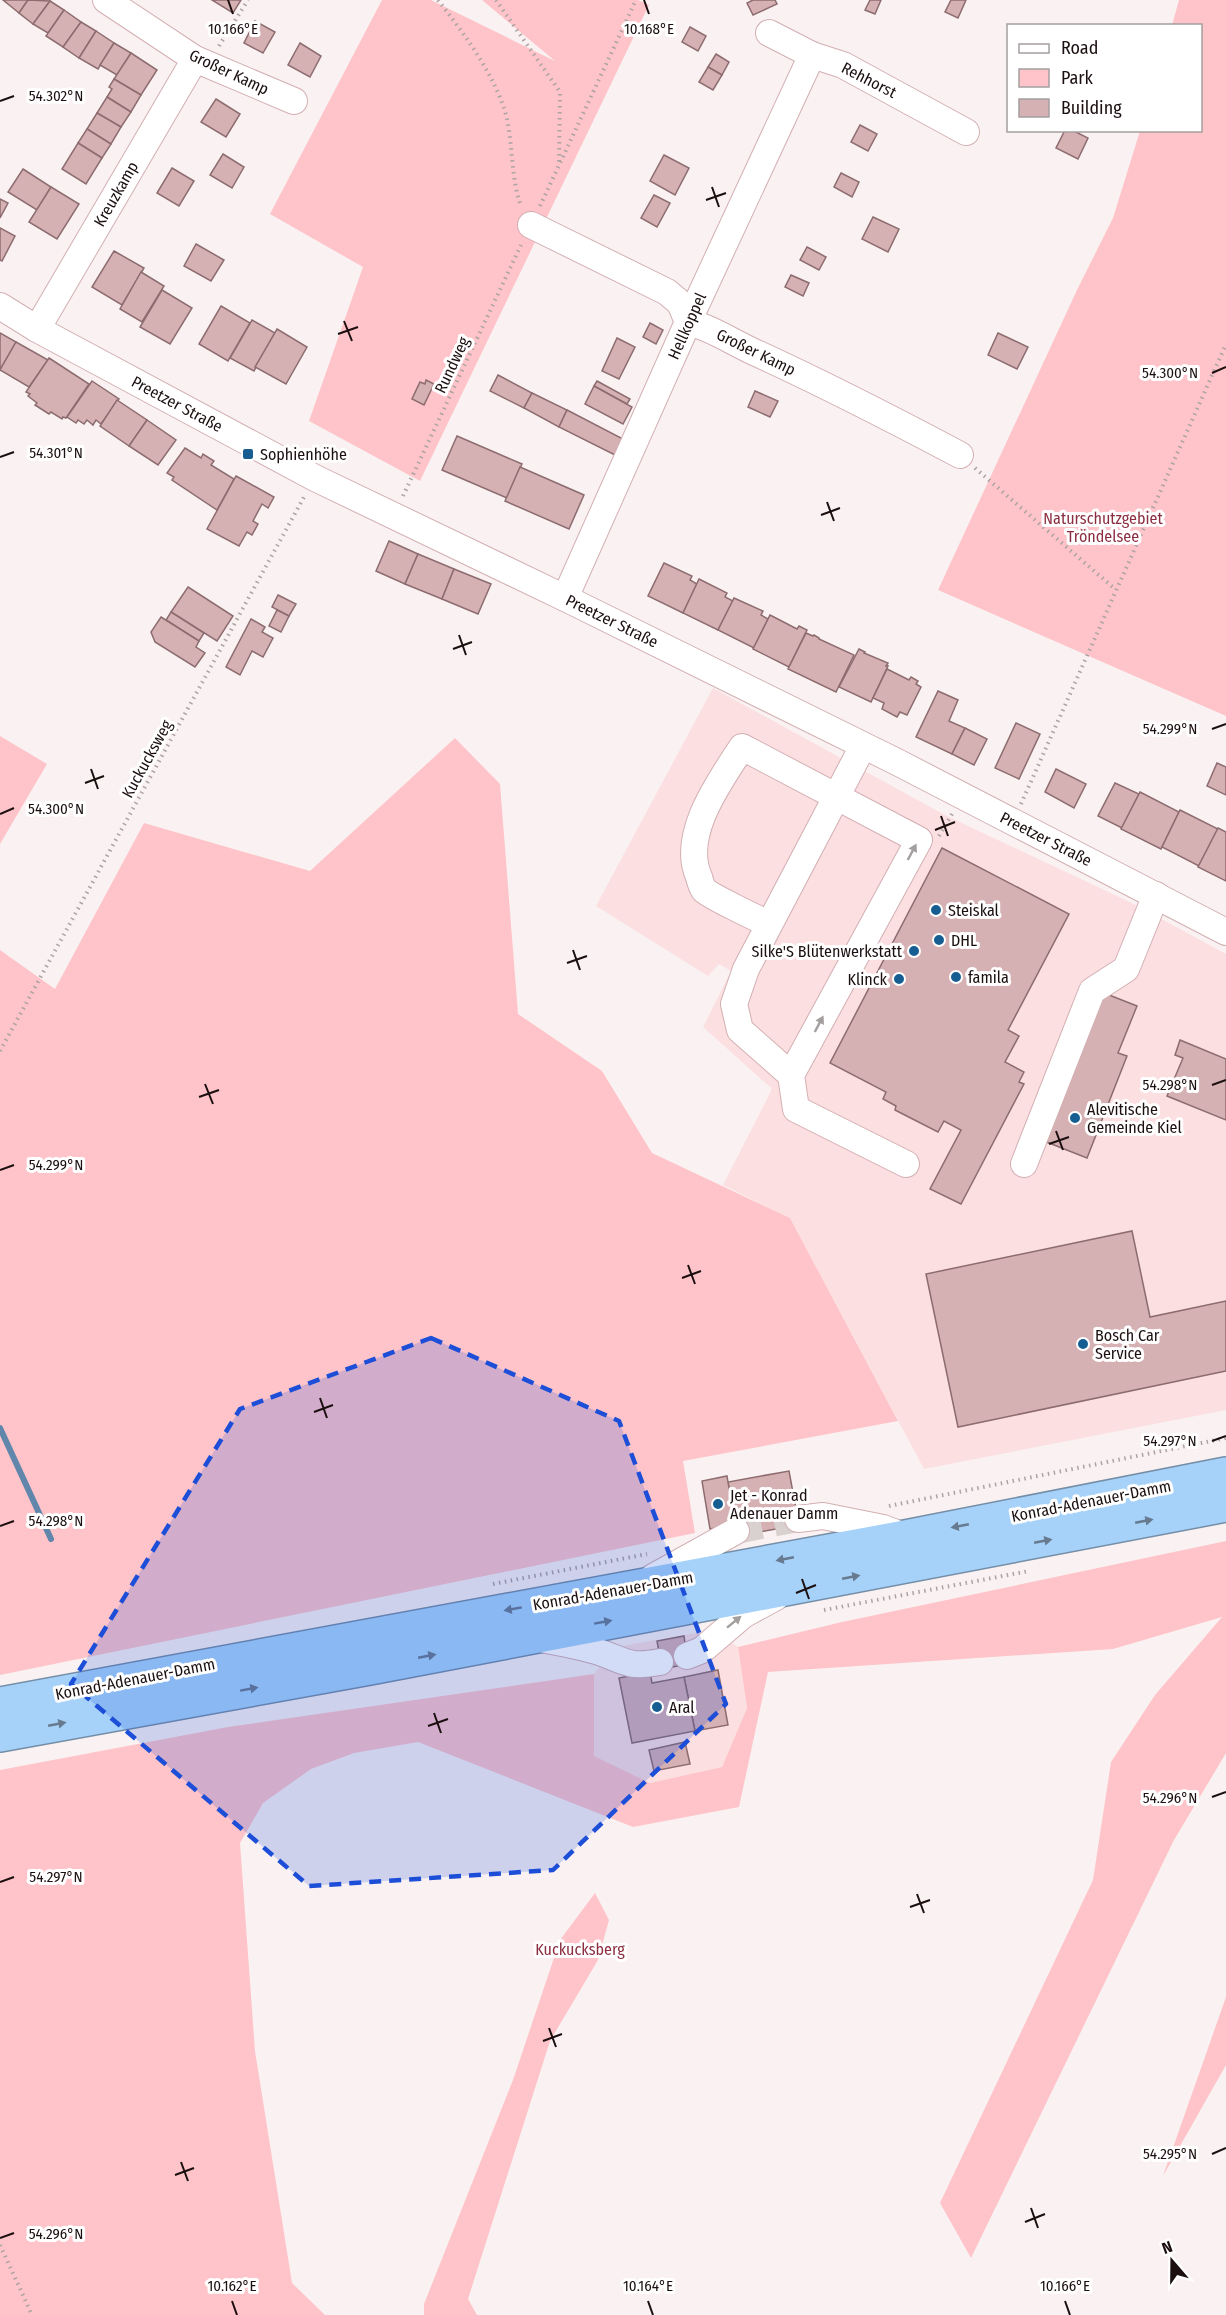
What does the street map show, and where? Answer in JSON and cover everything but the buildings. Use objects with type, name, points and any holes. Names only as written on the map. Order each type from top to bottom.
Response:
[{"type":"highway","name":"Konrad-Adenauer-Damm","points":[[0,1704],[905,1537],[1226,1474]]},
{"type":"highway","name":"Konrad-Adenauer-Damm","points":[[0,1735],[370,1668],[1226,1505]]},
{"type":"street","name":"Großer Kamp","points":[[106,0],[202,62],[294,101]]},
{"type":"street","name":"Rehhorst","points":[[769,33],[812,56],[843,65],[966,132]]},
{"type":"street","name":"Hellkoppel","points":[[565,598],[688,322],[812,56]]},
{"type":"street","name":"Kreuzkamp","points":[[37,329],[202,62]]},
{"type":"street","points":[[531,225],[667,292],[680,303],[688,322]]},
{"type":"street","name":"Preetzer Straße","points":[[0,306],[37,329],[315,478],[565,598],[962,795],[1226,932]]},
{"type":"street","name":"Großer Kamp","points":[[688,322],[708,327],[723,338],[819,382],[960,455]]},
{"type":"street","points":[[791,1075],[740,1030],[734,1004],[746,969],[863,746]]},
{"type":"street","points":[[769,924],[705,891],[696,871],[693,852],[696,835],[714,790],[742,747],[919,840],[791,1075],[796,1109],[906,1164]]},
{"type":"street","points":[[1024,1164],[1092,991],[1126,969],[1156,895]]},
{"type":"street","points":[[798,1519],[823,1516],[883,1528],[905,1537]]},
{"type":"street","points":[[633,1587],[672,1568],[736,1531]]},
{"type":"street","points":[[687,1656],[702,1650],[743,1616],[794,1587]]},
{"type":"street","points":[[525,1637],[597,1652],[622,1663],[639,1666],[660,1662]]},
{"type":"path","points":[[202,62],[248,0]]},
{"type":"path","points":[[438,0],[489,74],[500,96],[507,119],[519,204],[531,225]]},
{"type":"path","points":[[496,0],[560,92],[559,167]]},
{"type":"path","name":"Rundweg","points":[[394,515],[636,0]]},
{"type":"path","points":[[1014,821],[1226,344]]},
{"type":"path","points":[[960,455],[1115,590]]},
{"type":"path","name":"Kuckucksweg","points":[[0,1051],[315,478]]},
{"type":"path","points":[[919,840],[939,837],[962,795]]},
{"type":"path","points":[[0,2246],[32,2315]]},
{"type":"highlighted area","points":[[431,1338],[619,1421],[726,1704],[553,1870],[309,1886],[71,1684],[240,1409]]},
{"type":"shaded area","points":[[713,688],[945,815],[1134,904],[1226,954],[1226,1410],[924,1469],[790,1218],[723,1185],[772,1089],[703,1027],[731,971],[719,964],[708,976],[596,906]]},
{"type":"shaded area","points":[[713,1630],[738,1647],[747,1708],[722,1767],[650,1783],[594,1756],[594,1674],[616,1647]]},
{"type":"green space","points":[[382,0],[431,0],[555,61],[482,0],[638,0],[649,5],[420,481],[309,421],[363,267],[270,214]]},
{"type":"green space","name":"Naturschutzgebiet Tröndelsee","points":[[1179,0],[1226,0],[1226,716],[938,590],[1077,290],[1113,218],[1140,132],[1202,132],[1202,24],[1172,24]]},
{"type":"green space","points":[[0,736],[47,764],[0,844]]},
{"type":"green space","points":[[455,738],[500,784],[518,1014],[602,1071],[652,1153],[790,1218],[898,1421],[683,1461],[695,1533],[0,1675],[0,950],[55,989],[144,823],[310,871]]},
{"type":"green space","points":[[1226,1541],[1226,1753],[1174,1840],[971,2258],[940,2203],[1093,1880],[1111,1762],[1155,1695],[1222,1617],[1113,1649],[768,1672],[739,1807],[633,1827],[418,1742],[354,1753],[311,1769],[263,1803],[240,1843],[255,2051],[292,2283],[325,2315],[0,2315],[0,1770],[228,1727],[594,1674],[594,1756],[650,1783],[722,1767],[747,1708],[738,1647],[842,1622]]},
{"type":"green space","name":"Kuckucksberg","points":[[595,1893],[609,1920],[598,1960],[550,2041],[468,2299],[477,2315],[424,2315],[424,2304],[513,2080],[560,1940]]},
{"type":"green space","points":[[1226,1997],[1226,2065],[1163,2176]]},
{"type":"waterway","points":[[0,1428],[51,1539]]},
{"type":"tunnel","points":[[736,1531],[798,1519]]},
{"type":"place","name":"Sophienhöhe","points":[[248,454]]},
{"type":"place","name":"Steiskal","points":[[936,910]]},
{"type":"place","name":"DHL","points":[[939,940]]},
{"type":"place","name":"Silke'S Blütenwerkstatt","points":[[914,951]]},
{"type":"place","name":"famila","points":[[956,977]]},
{"type":"place","name":"Klinck","points":[[899,979]]},
{"type":"place","name":"Alevitische Gemeinde Kiel","points":[[1075,1118]]},
{"type":"place","name":"Bosch Car Service","points":[[1083,1344]]},
{"type":"place","name":"Jet - Konrad Adenauer Damm","points":[[718,1504]]},
{"type":"place","name":"Aral","points":[[657,1707]]}]
